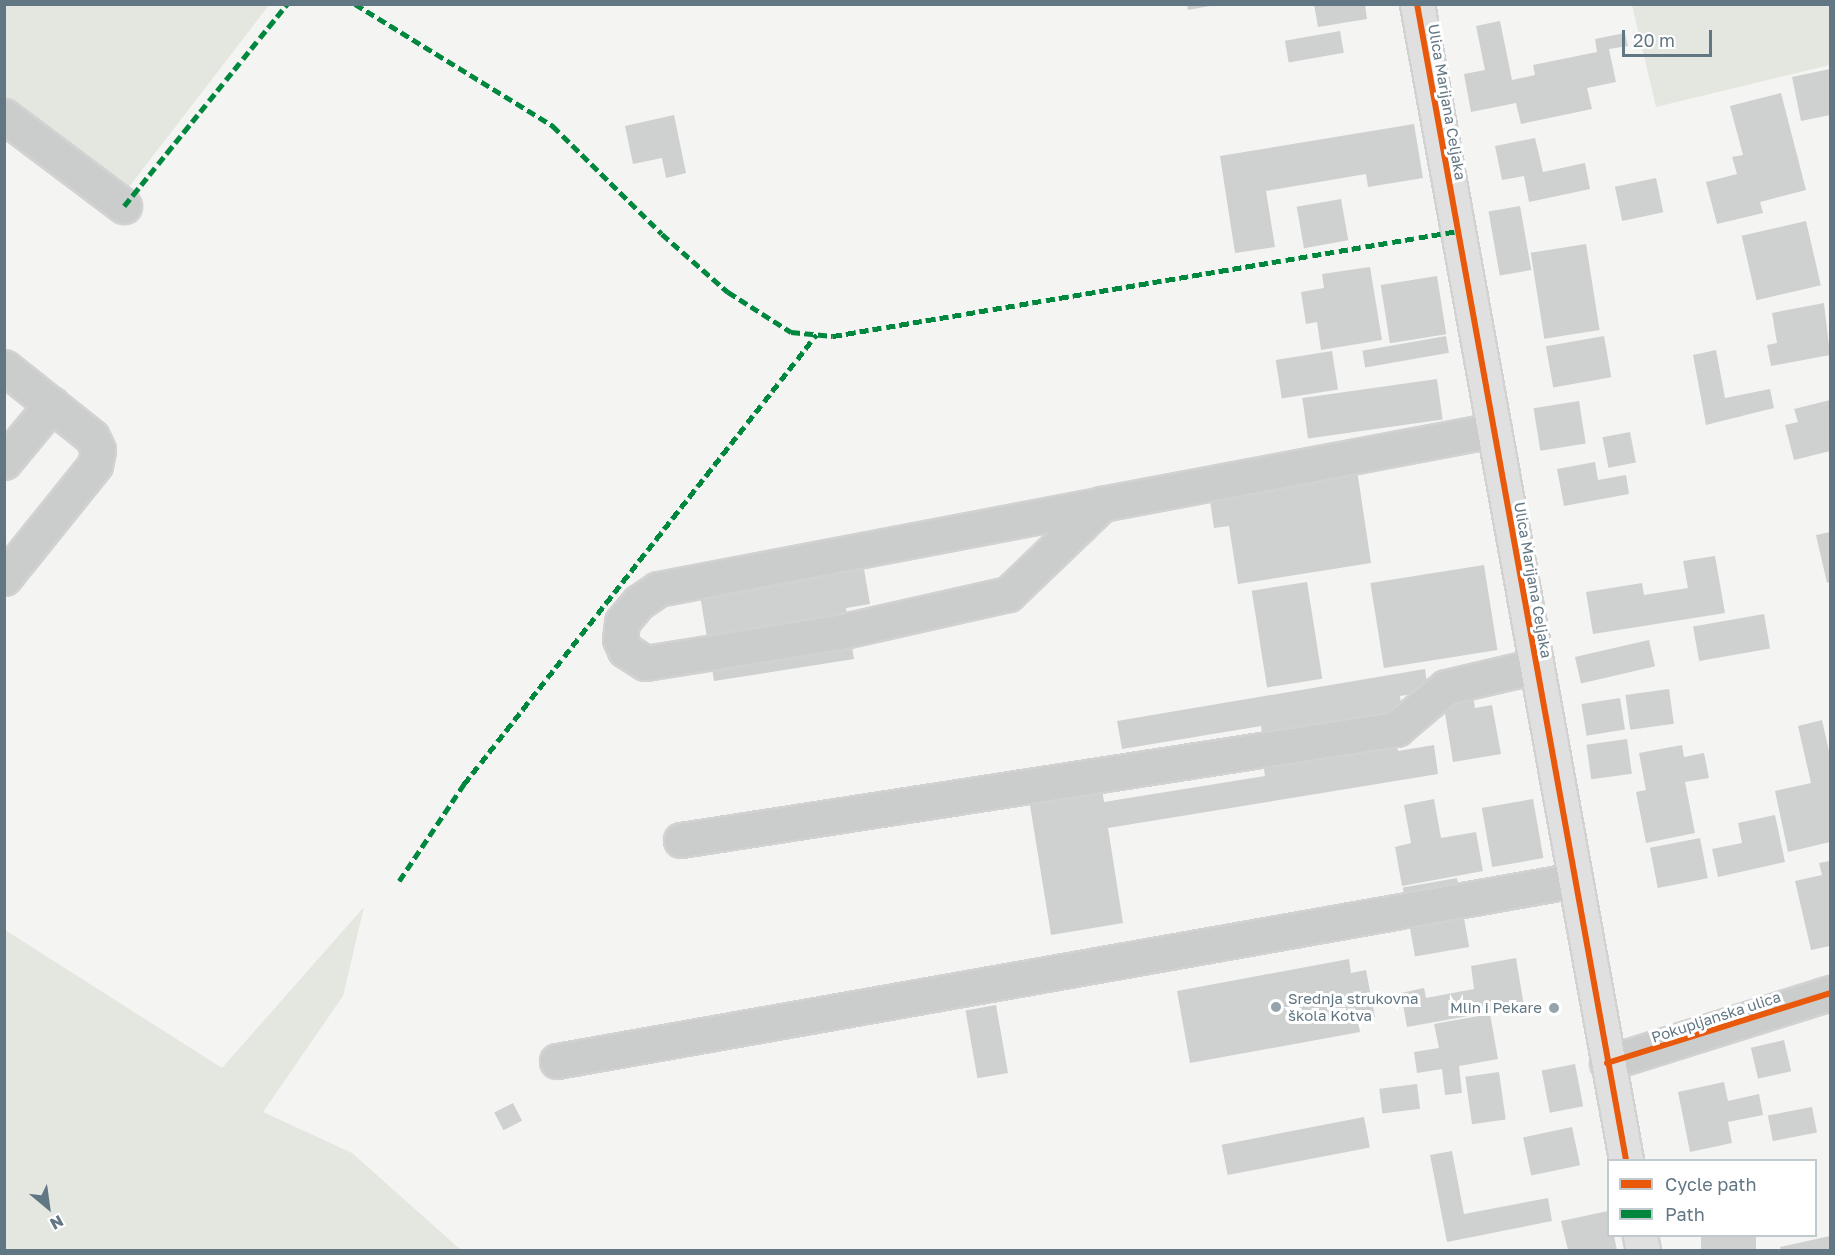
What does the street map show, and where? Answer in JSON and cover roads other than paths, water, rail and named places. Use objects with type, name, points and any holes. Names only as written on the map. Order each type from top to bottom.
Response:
[{"type":"main road","name":"Ulica Marijana Celjaka","points":[[1417,4],[1626,1159]]},
{"type":"street","points":[[4,117],[124,206]]},
{"type":"street","points":[[4,367],[92,437],[98,458],[4,578]]},
{"type":"street","points":[[4,462],[52,404]]},
{"type":"street","points":[[1102,504],[1008,594],[839,632],[645,663],[625,650],[620,639],[622,622],[639,602],[658,588],[1102,504],[1494,430]]},
{"type":"street","points":[[681,840],[1396,729],[1446,687],[1536,666]]},
{"type":"street","points":[[557,1061],[1575,880]]},
{"type":"street","name":"Pokupljanska ulica","points":[[1607,1063],[1830,993]]},
{"type":"place","name":"Srednja strukovna škola Kotva","points":[[1276,1007]]},
{"type":"place","name":"Mlin i Pekare","points":[[1554,1008]]}]
